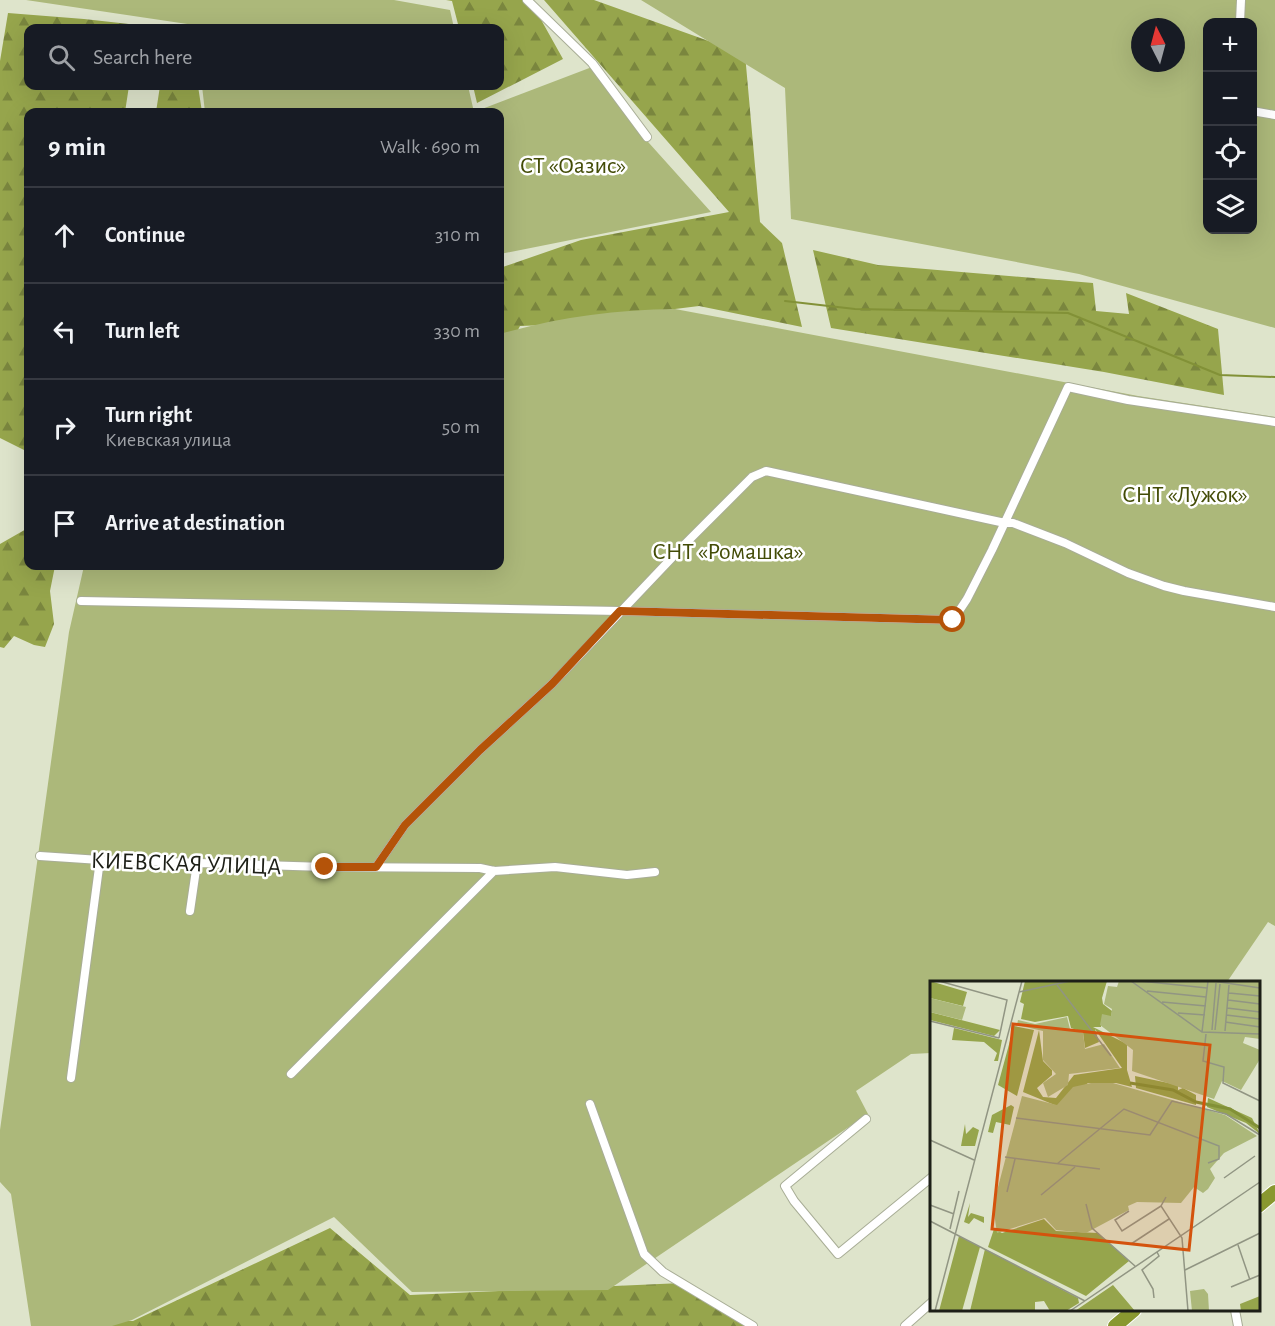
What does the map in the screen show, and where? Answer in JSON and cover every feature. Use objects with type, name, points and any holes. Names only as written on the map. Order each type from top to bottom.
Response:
[{"type":"highway","points":[[1260,1204],[1275,1192]]},
{"type":"highway","points":[[1115,1326],[1133,1311]]},
{"type":"street","points":[[527,0],[592,63],[647,137]]},
{"type":"street","points":[[1240,18],[1241,0]]},
{"type":"street","points":[[1257,112],[1275,115]]},
{"type":"street","points":[[81,601],[953,620],[967,599],[1005,523],[1068,387],[1128,400],[1275,422]]},
{"type":"street","points":[[376,867],[405,825],[480,750],[552,684],[620,611],[752,477],[766,471],[1012,523],[1065,543],[1128,573],[1164,586],[1275,607]]},
{"type":"street","name":"КИЕВСКАЯ УЛИЦА","points":[[40,856],[100,860],[404,869],[480,868],[494,871],[555,867],[627,875],[655,872]]},
{"type":"street","points":[[71,1078],[100,860]]},
{"type":"street","points":[[190,911],[197,863]]},
{"type":"street","points":[[291,1074],[494,871]]},
{"type":"street","points":[[590,1104],[644,1254],[663,1272],[753,1326]]},
{"type":"street","points":[[867,1119],[785,1186],[794,1201],[838,1254],[930,1179]]},
{"type":"street","points":[[905,1326],[930,1304]]},
{"type":"street","points":[[1234,1311],[1238,1326]]},
{"type":"green space","points":[[26,0],[394,0],[450,10],[453,24],[187,24]]},
{"type":"green space","points":[[446,0],[530,0],[563,59],[504,89],[504,24],[458,24],[452,1]]},
{"type":"green space","points":[[544,0],[594,0],[745,54],[760,222],[782,243],[802,327],[699,306],[547,325],[520,326],[504,356],[504,267],[581,240],[729,212]]},
{"type":"green space","points":[[641,0],[1275,0],[1275,328],[1079,274],[791,219],[785,88]]},
{"type":"green space","points":[[8,13],[129,24],[24,24],[24,90],[128,90],[126,108],[24,108],[24,450],[0,438],[0,61]]},
{"type":"green space","name":"СТ «Оазис»","points":[[592,67],[640,133],[711,212],[504,253],[504,108],[484,108]]},
{"type":"green space","points":[[159,90],[199,90],[201,108],[157,108]]},
{"type":"green space","points":[[202,90],[469,90],[473,108],[205,108]]},
{"type":"green space","points":[[474,90],[502,90],[477,103]]},
{"type":"green space","points":[[813,250],[878,265],[1093,283],[1096,311],[1129,314],[1126,293],[1218,329],[1224,395],[1104,372],[831,328]]},
{"type":"green space","points":[[675,309],[1138,396],[1275,417],[1275,926],[1268,922],[1228,981],[930,981],[930,1053],[911,1054],[856,1091],[868,1114],[608,1290],[412,1292],[334,1217],[132,1320],[112,1326],[31,1326],[11,1194],[0,1182],[0,1130],[69,632],[83,570],[504,570],[504,333],[544,323],[630,311]]},
{"type":"green space","points":[[24,530],[24,570],[54,570],[50,591],[54,624],[45,647],[14,636],[4,648],[0,647],[0,544]]},
{"type":"green space","points":[[330,1228],[410,1295],[682,1283],[749,1326],[76,1326],[79,1320],[133,1321]]},
{"type":"waterway","points":[[785,301],[855,309],[1068,313],[1220,375],[1275,377]]},
{"type":"route","points":[[325,867],[376,867],[405,825],[480,750],[552,684],[620,611],[953,620]]},
{"type":"park label","name":"СНТ «Лужок»","points":[[1185,494]]},
{"type":"park label","name":"СНТ «Ромашка»","points":[[728,551]]}]
